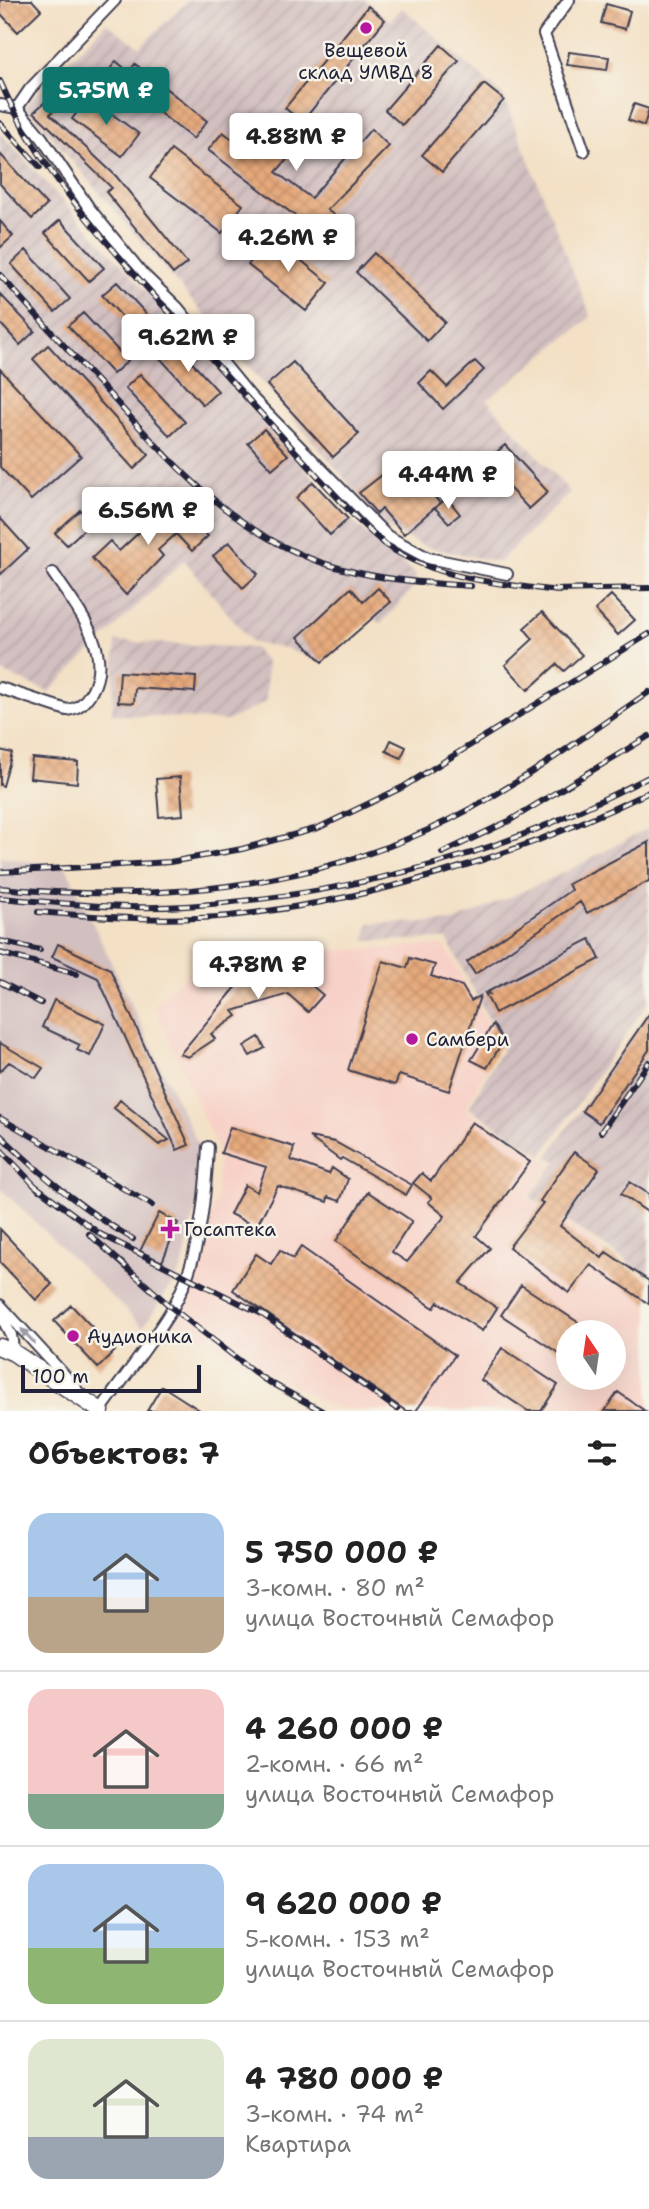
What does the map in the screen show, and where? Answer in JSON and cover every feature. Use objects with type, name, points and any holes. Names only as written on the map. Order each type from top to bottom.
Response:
[{"type":"main road","points":[[7,1350],[97,1408]]},
{"type":"street","points":[[17,108],[30,89],[116,0]]},
{"type":"street","points":[[569,0],[544,34],[584,151]]},
{"type":"street","points":[[0,104],[17,108],[42,138],[89,208],[141,272],[177,307],[250,396],[387,536],[428,558],[508,574]]},
{"type":"street","points":[[0,688],[67,710],[86,701],[96,682],[98,655],[88,626],[53,573]]},
{"type":"street","points":[[0,1305],[97,1408],[172,1308],[186,1278],[206,1195],[208,1147]]},
{"type":"street","points":[[0,1314],[10,1335],[7,1350]]},
{"type":"shaded area","points":[[188,0],[365,0],[390,21],[402,8],[503,95],[591,317],[487,400],[570,492],[499,562],[426,547],[388,529],[25,106],[106,23],[140,47]]},
{"type":"shaded area","points":[[0,133],[247,400],[348,518],[416,575],[413,588],[381,624],[373,617],[321,663],[286,648],[252,643],[184,560],[49,692],[0,671]]},
{"type":"shaded area","points":[[116,641],[254,648],[267,664],[266,702],[227,721],[112,714]]},
{"type":"shaded area","points":[[649,828],[649,1001],[542,1155],[469,1108],[503,1047],[447,939],[365,941],[369,923],[454,922],[559,875]]},
{"type":"shaded area","points":[[0,857],[66,867],[201,1151],[197,1198],[182,1269],[143,1327],[0,1188]]},
{"type":"shaded area","points":[[445,945],[499,1047],[465,1108],[551,1164],[527,1198],[649,1281],[649,1411],[359,1411],[330,1405],[173,1325],[201,1267],[216,1195],[219,1153],[154,1006],[205,957]]},
{"type":"shaded area","points":[[649,1011],[649,1276],[530,1197],[557,1161],[547,1157]]},
{"type":"building","points":[[0,0],[32,0],[41,10],[18,32],[0,13]]},
{"type":"building","points":[[606,4],[630,11],[625,29],[601,23]]},
{"type":"building","points":[[368,6],[385,20],[302,122],[285,108]]},
{"type":"building","points":[[441,45],[459,61],[402,125],[385,110]]},
{"type":"building","points":[[569,52],[609,57],[607,70],[567,65]]},
{"type":"building","points":[[116,61],[129,72],[135,64],[207,121],[193,139],[108,72]]},
{"type":"building","points":[[70,79],[78,88],[50,114],[116,176],[187,263],[173,274],[106,192],[112,188],[34,112]]},
{"type":"building","points":[[484,84],[504,100],[442,172],[422,155]]},
{"type":"building","points":[[89,97],[139,134],[122,156],[72,119]]},
{"type":"building","points":[[634,104],[649,109],[644,126],[628,120]]},
{"type":"building","points":[[266,117],[299,146],[276,172],[311,198],[371,129],[389,146],[327,210],[344,223],[330,242],[208,150],[223,132],[241,146]]},
{"type":"building","points":[[171,150],[243,205],[222,233],[150,178]]},
{"type":"building","points":[[0,154],[47,205],[32,219],[0,184]]},
{"type":"building","points":[[60,220],[104,268],[89,281],[45,233]]},
{"type":"building","points":[[0,221],[13,236],[0,248]]},
{"type":"building","points":[[271,236],[329,283],[306,311],[248,265]]},
{"type":"building","points":[[26,250],[70,299],[55,312],[11,264]]},
{"type":"building","points":[[374,253],[445,322],[427,341],[356,272]]},
{"type":"building","points":[[117,282],[161,330],[147,344],[102,295]]},
{"type":"building","points":[[0,294],[35,331],[20,345],[0,323]]},
{"type":"building","points":[[83,313],[128,361],[113,374],[68,326]]},
{"type":"building","points":[[174,343],[218,391],[203,405],[159,357]]},
{"type":"building","points":[[48,345],[149,455],[134,469],[33,359]]},
{"type":"building","points":[[475,361],[484,370],[443,409],[419,383],[431,371],[447,387]]},
{"type":"building","points":[[293,362],[359,434],[333,457],[267,385]]},
{"type":"building","points":[[0,369],[81,456],[31,500],[0,467]]},
{"type":"building","points":[[140,374],[185,422],[170,436],[125,388]]},
{"type":"building","points":[[264,429],[288,455],[272,469],[248,443]]},
{"type":"building","points":[[505,445],[548,492],[529,509],[485,462]]},
{"type":"building","points":[[395,465],[411,484],[418,478],[440,503],[404,534],[382,509],[377,514],[359,493]]},
{"type":"building","points":[[313,482],[348,519],[330,535],[296,498]]},
{"type":"building","points":[[447,498],[460,514],[449,523],[435,508]]},
{"type":"building","points":[[174,500],[208,536],[192,551],[176,534],[158,550],[163,556],[126,595],[92,558],[110,541],[119,551]]},
{"type":"building","points":[[80,510],[92,522],[67,545],[55,533]]},
{"type":"building","points":[[0,518],[28,549],[0,575]]},
{"type":"building","points":[[229,542],[258,574],[243,588],[213,556]]},
{"type":"building","points":[[351,588],[363,602],[378,588],[391,602],[322,662],[298,637]]},
{"type":"building","points":[[611,595],[635,620],[618,635],[595,610]]},
{"type":"building","points":[[542,612],[582,655],[564,671],[557,664],[528,690],[505,665],[533,639],[524,628]]},
{"type":"building","points":[[120,672],[196,677],[195,692],[135,688],[134,703],[118,702]]},
{"type":"building","points":[[391,740],[406,747],[401,758],[386,751]]},
{"type":"building","points":[[0,750],[12,753],[3,786],[0,785]]},
{"type":"building","points":[[32,758],[78,762],[77,783],[30,778]]},
{"type":"building","points":[[180,777],[183,815],[159,817],[156,779]]},
{"type":"building","points":[[649,842],[649,881],[587,913],[580,902],[475,974],[467,962],[571,890],[568,884]]},
{"type":"building","points":[[590,939],[600,959],[495,1013],[485,993],[489,994],[487,992]]},
{"type":"building","points":[[58,944],[110,969],[189,1145],[177,1150],[98,978],[52,957]]},
{"type":"building","name":"Самбери","points":[[410,958],[435,965],[431,976],[462,986],[471,1001],[480,996],[449,1091],[399,1075],[395,1085],[348,1070],[383,961],[407,968]]},
{"type":"building","points":[[312,966],[315,979],[310,984],[323,995],[308,1012],[288,994],[233,1011],[237,1016],[211,1034],[215,1039],[188,1057],[180,1054],[237,986]]},
{"type":"building","points":[[54,1000],[105,1024],[90,1056],[77,1050],[80,1045],[42,1027]]},
{"type":"building","points":[[649,1014],[649,1050],[599,1123],[582,1111]]},
{"type":"building","points":[[493,1024],[503,1041],[487,1068],[471,1060]]},
{"type":"building","points":[[259,1037],[265,1048],[250,1056],[244,1046]]},
{"type":"building","points":[[0,1043],[43,1068],[36,1078],[9,1062],[0,1071]]},
{"type":"building","points":[[120,1100],[169,1140],[159,1145],[114,1108]]},
{"type":"building","points":[[472,1122],[530,1162],[476,1236],[490,1248],[460,1283],[497,1308],[482,1331],[438,1302],[434,1308],[336,1241],[368,1192],[412,1221],[392,1252],[407,1262],[445,1216],[428,1202],[432,1198],[413,1183],[422,1173],[431,1181]]},
{"type":"building","points":[[230,1127],[294,1147],[291,1160],[329,1174],[332,1168],[348,1179],[340,1201],[328,1197],[327,1202],[278,1186],[256,1227],[230,1214],[245,1185],[257,1192],[266,1167],[221,1153]]},
{"type":"building","points":[[309,1137],[335,1142],[412,1185],[406,1195],[342,1158],[340,1160]]},
{"type":"building","points":[[574,1152],[599,1169],[560,1226],[602,1258],[606,1252],[649,1281],[649,1304],[591,1265],[569,1293],[509,1247],[543,1203],[540,1201]]},
{"type":"building","points":[[630,1182],[649,1194],[649,1213],[621,1194]]},
{"type":"building","points":[[159,1213],[178,1223],[162,1262],[140,1251]]},
{"type":"building","points":[[0,1229],[52,1284],[36,1300],[0,1262]]},
{"type":"building","points":[[301,1247],[455,1355],[416,1411],[406,1411],[233,1290],[256,1254],[271,1264],[280,1250],[293,1259]]},
{"type":"building","points":[[521,1285],[575,1320],[556,1320],[556,1351],[501,1315]]},
{"type":"building","points":[[71,1305],[115,1351],[98,1368],[54,1321]]},
{"type":"building","points":[[502,1348],[556,1384],[556,1388],[541,1411],[528,1411],[481,1380]]},
{"type":"building","points":[[162,1386],[201,1411],[147,1411]]},
{"type":"building","points":[[618,1392],[645,1411],[605,1411]]},
{"type":"railway","points":[[0,81],[35,147],[78,208],[151,293],[373,534],[387,546],[431,568],[494,583],[559,591]]},
{"type":"railway","points":[[0,123],[40,167]]},
{"type":"railway","points":[[0,275],[172,462],[216,501],[263,535],[310,558],[355,572],[401,580],[471,586]]},
{"type":"railway","points":[[551,590],[649,588]]},
{"type":"railway","points":[[0,872],[170,862],[242,849],[318,828],[403,787],[649,634]]},
{"type":"railway","points":[[0,888],[55,892],[164,892],[272,879],[325,867],[377,851],[457,816],[541,766],[649,692]]},
{"type":"railway","points":[[442,853],[509,821],[649,736]]},
{"type":"railway","points":[[0,898],[163,907],[226,903],[347,885],[426,866],[503,842],[559,820],[649,777]]},
{"type":"railway","points":[[38,912],[134,918],[205,918],[283,909],[337,899],[391,887],[497,855],[599,815],[649,792]]},
{"type":"railway","points":[[0,941],[40,950]]},
{"type":"railway","points":[[0,953],[77,974]]},
{"type":"railway","points":[[0,982],[41,1003]]},
{"type":"railway","points":[[601,1132],[649,1062]]},
{"type":"railway","points":[[0,1118],[152,1205]]},
{"type":"railway","points":[[0,1135],[64,1192],[133,1239]]},
{"type":"railway","points":[[0,1149],[39,1190]]},
{"type":"railway","points":[[34,1185],[100,1234],[262,1314],[397,1409]]},
{"type":"railway","points":[[89,1234],[172,1308],[262,1378],[322,1411]]},
{"type":"place","name":"Вещевой склад УМВД 8","points":[[366,28]]},
{"type":"place","name":"Самбери","points":[[412,1039]]},
{"type":"place","name":"Госаптека","points":[[170,1229]]},
{"type":"place","name":"Аудионика","points":[[73,1336]]}]
